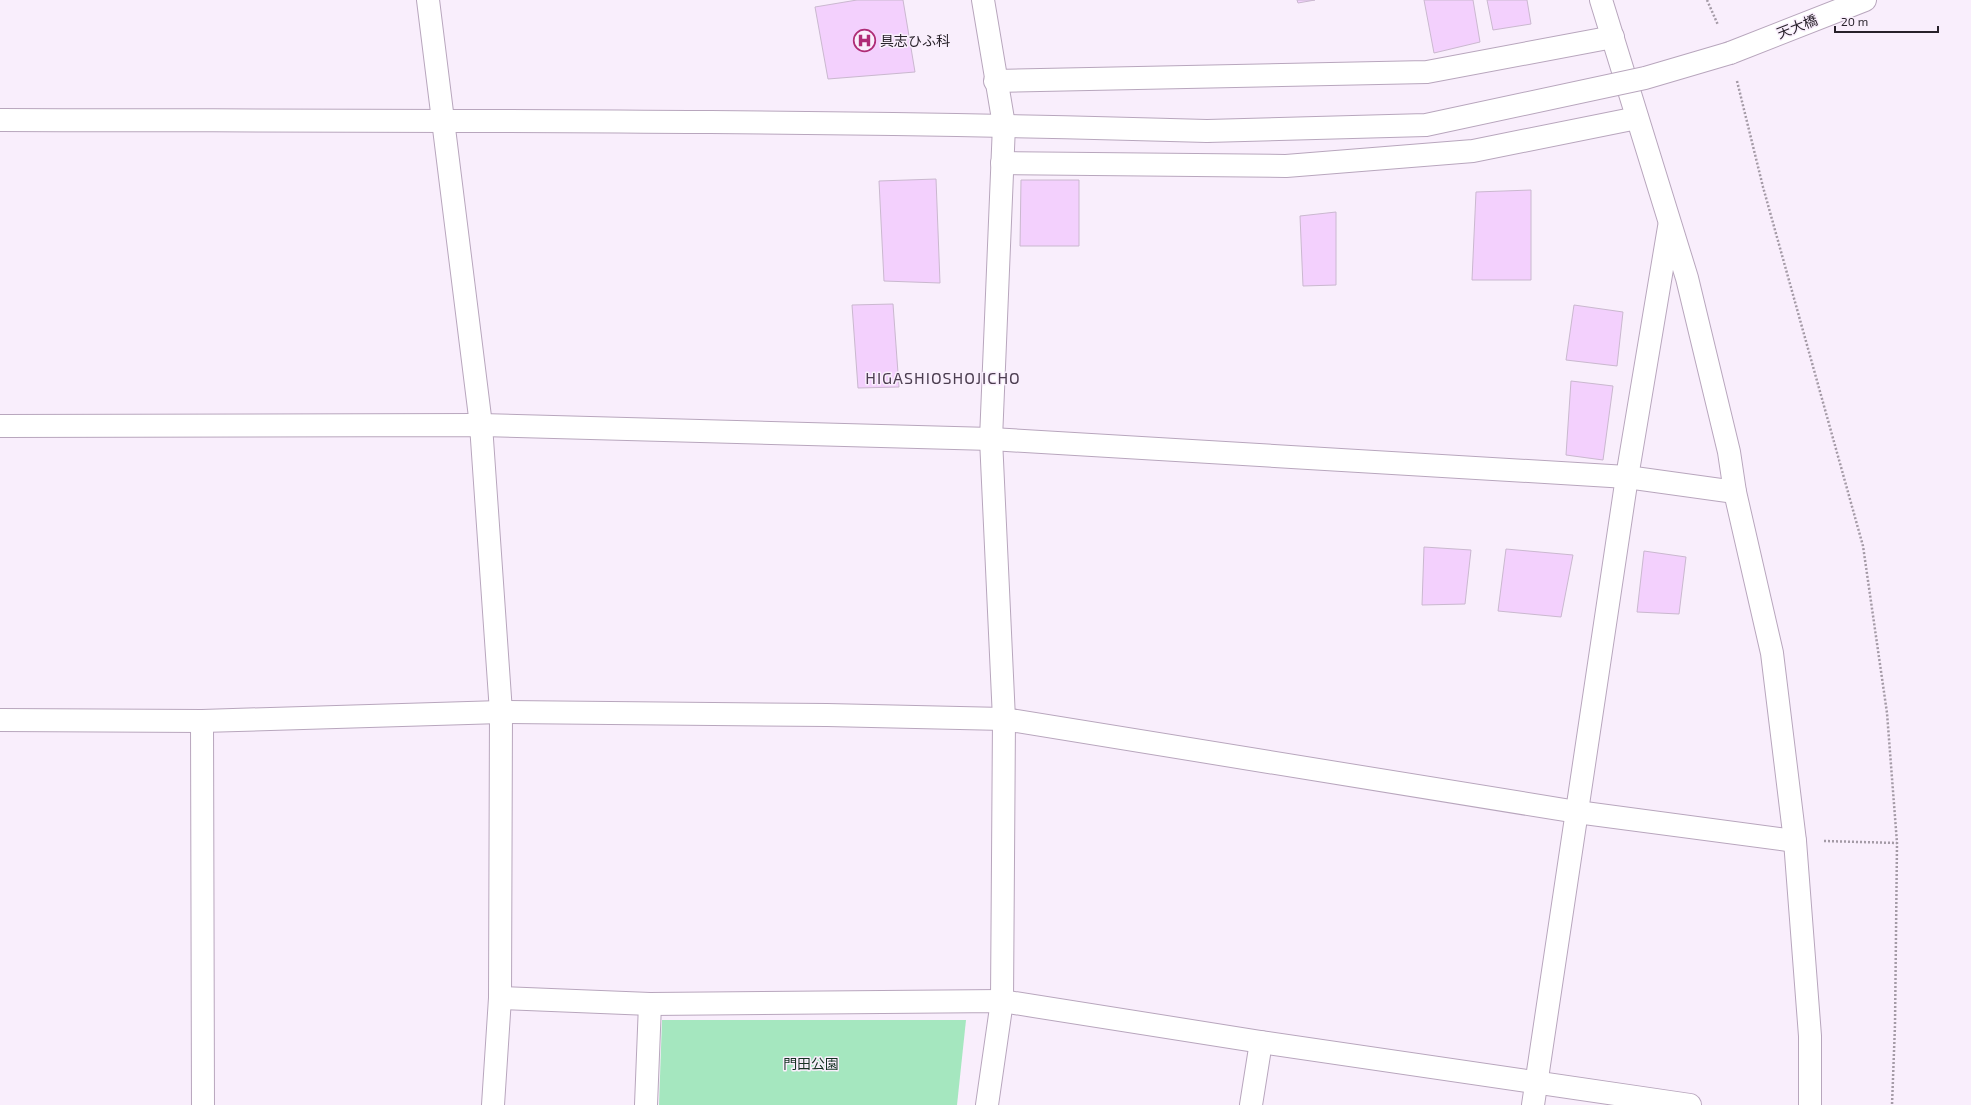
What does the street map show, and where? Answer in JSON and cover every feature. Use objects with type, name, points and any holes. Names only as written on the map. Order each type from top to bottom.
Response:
[{"type":"street","points":[[428,0],[481,425],[501,712],[500,998],[493,1105]]},
{"type":"street","points":[[983,0],[995,81],[1004,125],[991,439],[1004,718],[1002,1001],[987,1105]]},
{"type":"street","points":[[1602,0],[1687,278],[1729,452],[1736,492],[1772,653],[1795,841],[1810,1036],[1810,1105]]},
{"type":"street","name":"天大橋","points":[[0,120],[444,121],[1004,125],[1207,131],[1426,125],[1644,78],[1730,53],[1865,0]]},
{"type":"street","points":[[995,81],[1427,72],[1613,37]]},
{"type":"street","points":[[1002,163],[1286,166],[1473,151],[1637,118]]},
{"type":"street","points":[[1533,1105],[1627,477],[1670,224]]},
{"type":"street","points":[[0,426],[481,425],[991,439],[1627,477],[1736,492]]},
{"type":"street","points":[[0,720],[202,721],[501,712],[1004,718],[1576,812],[1795,841]]},
{"type":"street","points":[[202,721],[203,1105]]},
{"type":"street","points":[[500,998],[650,1004],[1002,1001],[1261,1042],[1690,1105]]},
{"type":"street","points":[[646,1105],[650,1004]]},
{"type":"street","points":[[1251,1105],[1261,1042]]},
{"type":"path","points":[[1730,53],[1765,195],[1863,546],[1886,713],[1897,843],[1895,1025],[1892,1105]]},
{"type":"path","points":[[1795,841],[1897,843]]},
{"type":"green space","name":"門田公園","points":[[662,1020],[966,1020],[957,1105],[659,1105]]},
{"type":"building","name":"具志ひふ科","points":[[857,0],[903,0],[915,72],[828,79],[815,7]]},
{"type":"building","points":[[1297,0],[1315,0],[1298,3]]},
{"type":"building","points":[[1424,0],[1473,0],[1480,42],[1434,53]]},
{"type":"building","points":[[1487,0],[1527,0],[1531,24],[1493,30]]},
{"type":"building","points":[[936,179],[940,283],[884,281],[879,181]]},
{"type":"building","points":[[1021,180],[1079,180],[1079,246],[1020,246]]},
{"type":"building","points":[[1531,190],[1531,280],[1472,280],[1476,192]]},
{"type":"building","points":[[1336,212],[1336,285],[1303,286],[1300,216]]},
{"type":"building","points":[[893,304],[899,387],[858,388],[852,305]]},
{"type":"building","points":[[1574,305],[1623,312],[1617,366],[1566,360]]},
{"type":"building","points":[[1571,381],[1613,386],[1603,460],[1566,455]]},
{"type":"building","points":[[1424,547],[1471,550],[1465,604],[1422,605]]},
{"type":"building","points":[[1506,549],[1573,555],[1561,617],[1498,611]]},
{"type":"building","points":[[1644,551],[1686,557],[1679,614],[1637,612]]},
{"type":"place","name":"具志ひふ科","points":[[865,40]]},
{"type":"district","name":"HIGASHIOSHOJICHO","points":[[943,377]]}]
